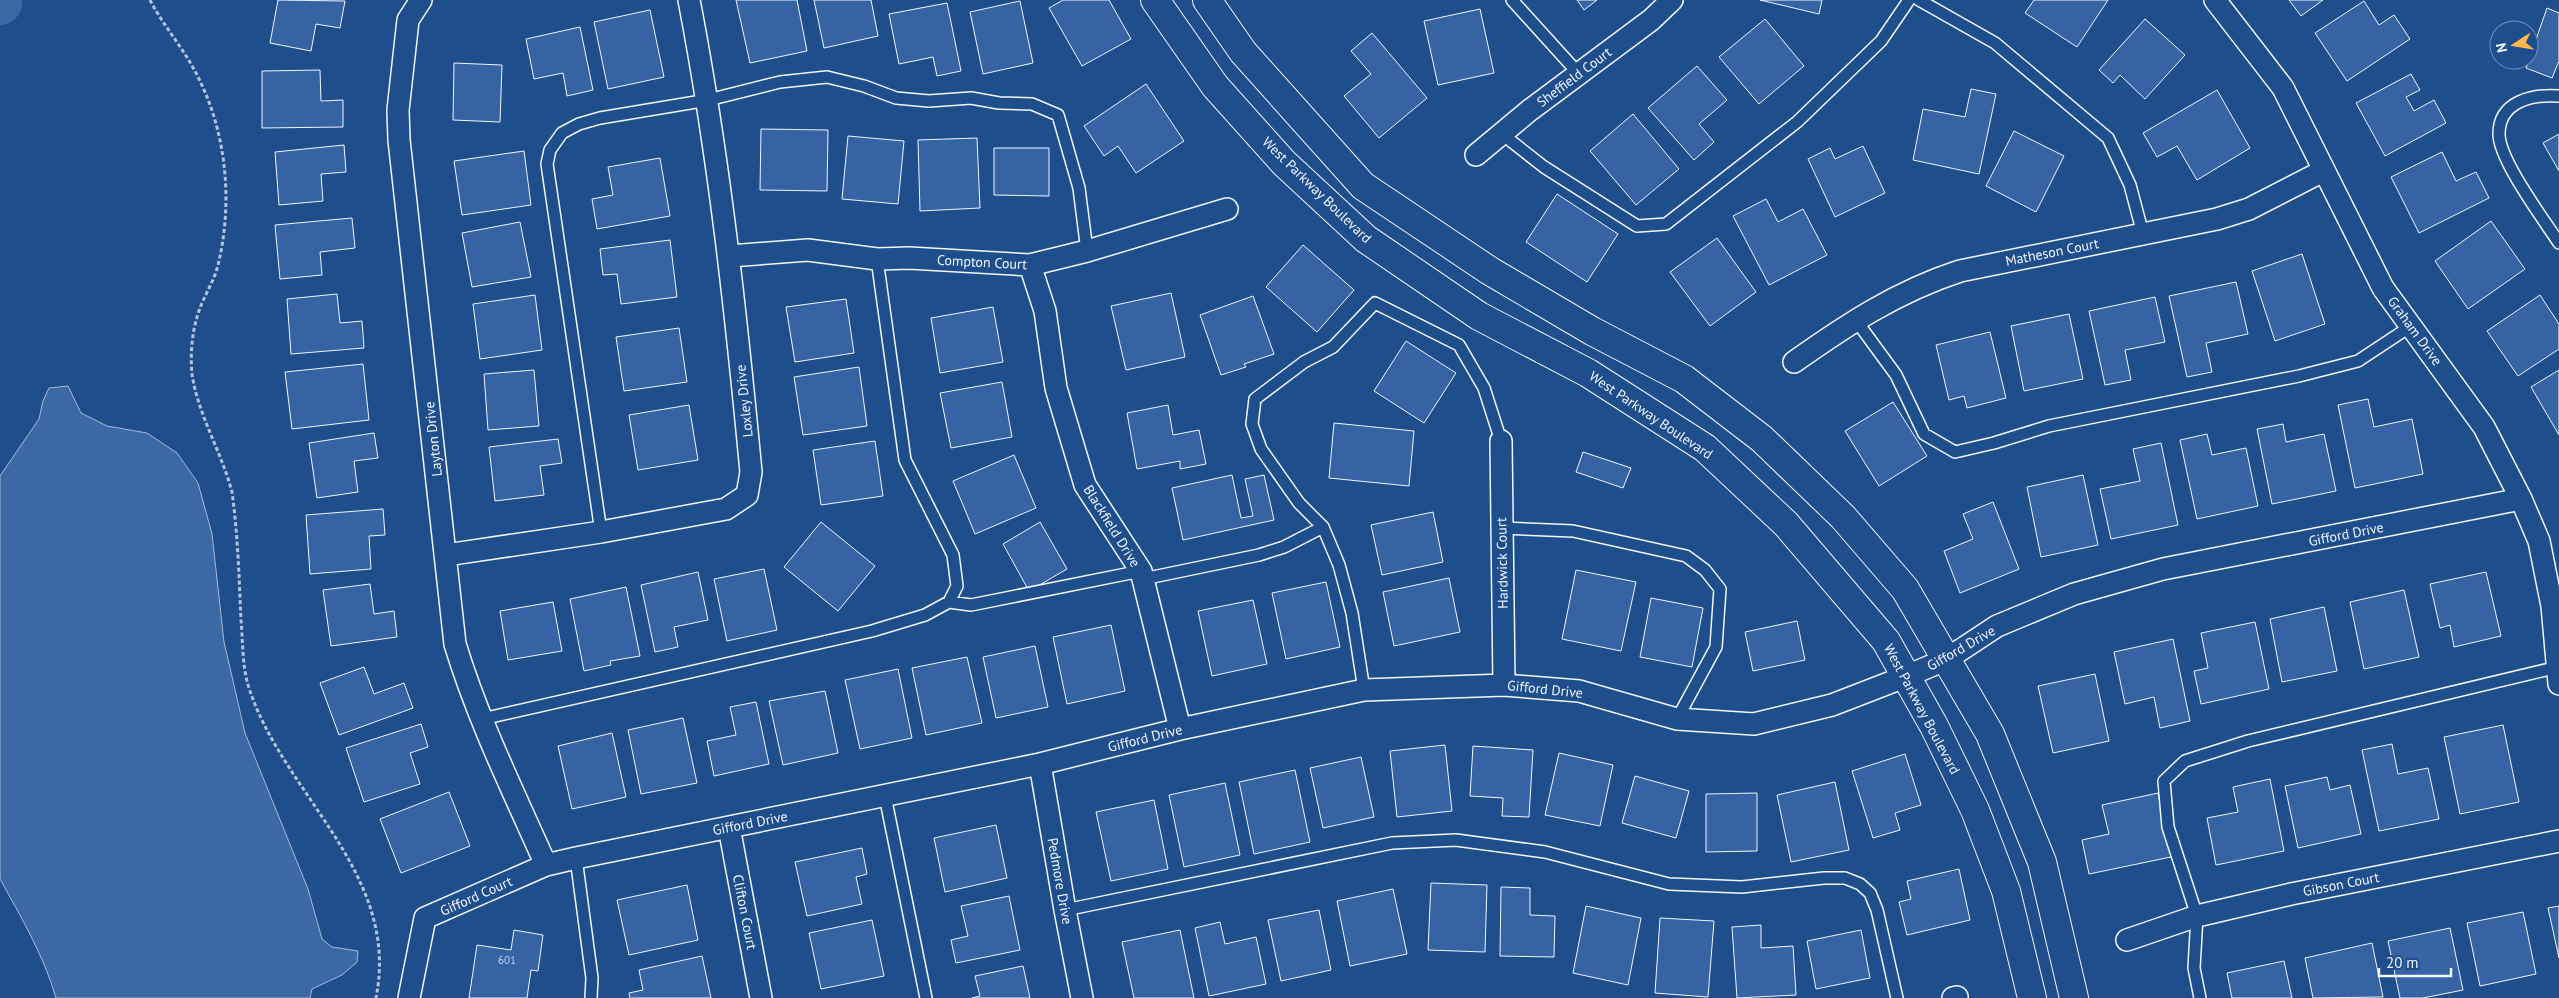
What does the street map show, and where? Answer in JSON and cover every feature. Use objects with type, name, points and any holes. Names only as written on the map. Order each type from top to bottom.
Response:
[{"type":"street","name":"Layton Drive","points":[[421,0],[408,20],[398,110],[399,140],[456,644],[466,679],[482,719],[546,865]]},
{"type":"street","name":"Loxley Drive","points":[[446,555],[600,532],[726,509],[747,495],[752,472],[730,256],[708,100],[689,0]]},
{"type":"street","name":"West Parkway Boulevard","points":[[1155,0],[1215,86],[1284,163],[1366,239],[1479,316],[1588,373],[1705,448],[1786,524],[1886,641],[1907,676],[1958,776],[2006,891],[2032,998]]},
{"type":"street","points":[[1207,0],[1242,52],[1363,186],[1490,271],[1592,331],[1684,379],[1762,439],[1843,517],[1905,589],[1990,734],[2042,862],[2074,998]]},
{"type":"street","name":"Sheffield Court","points":[[1476,155],[1578,74],[1651,20],[1672,0]]},
{"type":"street","name":"Graham Drive","points":[[2215,0],[2283,88],[2323,172],[2383,288],[2484,427],[2521,499],[2539,541],[2552,606],[2558,675]]},
{"type":"street","name":"Matheson Court","points":[[1794,362],[1855,319],[1926,282],[1960,271],[2217,219],[2249,210],[2323,172]]},
{"type":"street","name":"Compton Court","points":[[730,256],[808,250],[877,259],[909,258],[1030,265],[1087,251],[1227,209]]},
{"type":"street","name":"Blackfield Drive","points":[[1030,265],[1045,311],[1056,388],[1085,485],[1142,575],[1180,729]]},
{"type":"street","name":"Hardwick Court","points":[[1501,441],[1504,685]]},
{"type":"street","name":"Gifford Drive","points":[[546,865],[1040,764],[1180,729],[1364,690],[1504,685],[1579,690],[1677,719],[1754,724],[1832,705],[1907,676],[1947,659],[1997,626],[2074,594],[2164,569],[2521,499]]},
{"type":"street","name":"Pedmore Drive","points":[[1040,764],[1064,910],[1082,998]]},
{"type":"street","name":"Clifton Court","points":[[729,827],[761,998]]},
{"type":"street","name":"Gibson Court","points":[[2127,940],[2197,916],[2291,894],[2559,841]]},
{"type":"street","name":"Gifford Court","points":[[410,998],[425,918],[546,865]]},
{"type":"lane","points":[[1512,0],[1578,74]]},
{"type":"lane","points":[[1502,134],[1544,167],[1637,226],[1666,224],[1797,122],[1881,40],[1909,0]]},
{"type":"lane","points":[[1919,0],[1994,44],[2108,138],[2130,185],[2142,234]]},
{"type":"lane","points":[[600,532],[547,164],[550,150],[562,134],[579,124],[600,118],[708,100],[780,82],[827,77],[864,86],[896,98],[929,101],[971,98],[999,103],[1032,104],[1058,115],[1079,188],[1087,251]]},
{"type":"lane","points":[[2559,96],[2526,98],[2506,111],[2499,134],[2505,155],[2532,202],[2559,243]]},
{"type":"lane","points":[[482,719],[872,632],[925,615],[949,602],[957,586],[953,555],[906,460],[877,259]]},
{"type":"lane","points":[[1364,690],[1352,613],[1339,564],[1323,527],[1299,503],[1261,449],[1252,424],[1255,399],[1304,362],[1333,347],[1375,303],[1459,345],[1484,388],[1501,441]]},
{"type":"lane","points":[[1855,319],[1896,375],[1924,434],[1955,452],[1994,444],[2049,426],[2299,376],[2358,360],[2411,326]]},
{"type":"lane","points":[[949,602],[971,605],[1259,555],[1284,547],[1323,527]]},
{"type":"lane","points":[[1502,528],[1573,531],[1686,556],[1705,570],[1720,589],[1716,646],[1677,719]]},
{"type":"lane","points":[[2200,998],[2194,968],[2197,916],[2168,827],[2164,781],[2185,761],[2248,741],[2558,675]]},
{"type":"lane","points":[[885,796],[926,998]]},
{"type":"lane","points":[[1064,910],[1392,843],[1456,840],[1545,852],[1669,884],[1742,887],[1824,878],[1845,878],[1860,884],[1870,893],[1877,910],[1897,998]]},
{"type":"lane","points":[[576,858],[592,978],[591,998]]},
{"type":"path","points":[[150,0],[199,77],[219,134],[225,170],[224,235],[218,266],[198,313],[192,357],[192,376],[199,400],[226,469],[232,492],[245,674],[263,724],[355,869],[378,935],[379,982],[376,998]]},
{"type":"water","points":[[68,386],[81,413],[107,426],[147,433],[177,453],[198,483],[212,534],[224,642],[245,733],[308,889],[322,939],[332,947],[358,951],[357,962],[342,975],[312,989],[310,998],[56,998],[39,952],[0,879],[0,476],[39,419],[43,401],[49,388]]},
{"type":"building","points":[[278,0],[345,1],[340,28],[316,24],[311,51],[270,43]]},
{"type":"building","points":[[736,0],[797,0],[807,51],[750,63]]},
{"type":"building","points":[[814,0],[871,0],[878,36],[824,48]]},
{"type":"building","points":[[1063,0],[1109,0],[1131,39],[1082,66],[1049,8]]},
{"type":"building","points":[[1577,0],[1597,0],[1584,10]]},
{"type":"building","points":[[1760,0],[1822,0],[1819,14]]},
{"type":"building","points":[[2034,0],[2108,0],[2077,47],[2025,13]]},
{"type":"building","points":[[2289,0],[2323,0],[2301,16]]},
{"type":"building","points":[[1020,1],[1033,63],[983,74],[970,12]]},
{"type":"building","points":[[2364,1],[2379,25],[2394,15],[2410,39],[2347,81],[2315,33]]},
{"type":"building","points":[[947,3],[961,71],[937,76],[933,57],[899,64],[889,14]]},
{"type":"building","points":[[2547,8],[2559,13],[2559,61],[2552,78],[2531,70],[2539,70],[2539,31]]},
{"type":"building","points":[[1480,9],[1494,73],[1438,85],[1424,21]]},
{"type":"building","points":[[650,10],[664,77],[608,89],[594,22]]},
{"type":"building","points":[[1765,19],[1804,66],[1759,104],[1719,57]]},
{"type":"building","points":[[2145,19],[2185,55],[2145,99],[2120,75],[2113,83],[2099,70]]},
{"type":"building","points":[[580,27],[593,90],[567,96],[563,73],[534,79],[526,39]]},
{"type":"building","points":[[1372,33],[1427,98],[1379,138],[1344,96],[1371,74],[1351,51]]},
{"type":"building","points":[[454,63],[502,65],[500,122],[453,120]]},
{"type":"building","points":[[1697,66],[1727,100],[1699,124],[1714,142],[1694,160],[1648,108]]},
{"type":"building","points":[[320,70],[321,101],[343,100],[343,127],[262,128],[262,71]]},
{"type":"building","points":[[2411,74],[2420,90],[2406,97],[2414,111],[2434,100],[2446,123],[2385,156],[2356,103]]},
{"type":"building","points":[[1146,84],[1184,141],[1136,173],[1118,146],[1104,156],[1084,126]]},
{"type":"building","points":[[1971,89],[1996,94],[1979,174],[1913,160],[1923,109],[1965,117]]},
{"type":"building","points":[[2217,90],[2250,148],[2197,180],[2177,146],[2157,157],[2143,133]]},
{"type":"building","points":[[1633,114],[1679,169],[1636,205],[1590,151]]},
{"type":"building","points":[[761,129],[828,130],[827,191],[760,190]]},
{"type":"building","points":[[2014,131],[2064,156],[2036,212],[1986,186]]},
{"type":"building","points":[[2559,134],[2559,171],[2543,143]]},
{"type":"building","points":[[848,136],[904,141],[898,204],[842,199]]},
{"type":"building","points":[[977,138],[980,208],[920,211],[918,140]]},
{"type":"building","points":[[344,145],[346,172],[321,174],[323,201],[279,205],[275,152]]},
{"type":"building","points":[[1863,146],[1885,193],[1835,217],[1808,159],[1830,148],[1835,159]]},
{"type":"building","points":[[994,148],[1049,148],[1049,196],[994,195]]},
{"type":"building","points":[[524,151],[531,205],[462,215],[454,161]]},
{"type":"building","points":[[2442,152],[2456,181],[2476,172],[2489,198],[2419,233],[2391,177]]},
{"type":"building","points":[[660,158],[670,216],[597,229],[592,199],[613,195],[608,167]]},
{"type":"building","points":[[1557,194],[1618,234],[1587,282],[1526,242]]},
{"type":"building","points":[[1766,199],[1778,222],[1803,209],[1827,255],[1769,285],[1733,216]]},
{"type":"building","points":[[352,218],[355,248],[320,252],[322,275],[280,279],[275,225]]},
{"type":"building","points":[[2491,221],[2525,269],[2468,309],[2435,261]]},
{"type":"building","points":[[520,222],[531,277],[472,287],[462,233]]},
{"type":"building","points":[[1717,238],[1756,292],[1710,326],[1670,272]]},
{"type":"building","points":[[670,240],[677,297],[621,304],[617,274],[603,275],[600,249]]},
{"type":"building","points":[[1303,245],[1354,290],[1317,332],[1266,287]]},
{"type":"building","points":[[2302,254],[2325,324],[2275,341],[2252,271]]},
{"type":"building","points":[[2236,282],[2248,334],[2206,343],[2212,372],[2187,377],[2169,296]]},
{"type":"building","points":[[1171,293],[1185,357],[1126,370],[1111,306]]},
{"type":"building","points":[[337,294],[340,323],[362,321],[364,348],[291,354],[287,299]]},
{"type":"building","points":[[535,295],[542,350],[480,359],[473,304]]},
{"type":"building","points":[[2540,295],[2559,324],[2559,349],[2518,376],[2487,331]]},
{"type":"building","points":[[1253,296],[1274,354],[1244,364],[1246,367],[1221,375],[1200,315]]},
{"type":"building","points":[[2155,297],[2165,342],[2125,350],[2131,380],[2105,385],[2089,311]]},
{"type":"building","points":[[846,299],[854,353],[795,362],[786,307]]},
{"type":"building","points":[[993,307],[1003,362],[940,373],[931,318]]},
{"type":"building","points":[[2069,314],[2083,379],[2024,391],[2011,326]]},
{"type":"building","points":[[679,328],[687,382],[624,391],[616,337]]},
{"type":"building","points":[[1990,332],[2006,398],[1967,408],[1964,396],[1949,400],[1936,345]]},
{"type":"building","points":[[1406,341],[1456,373],[1424,423],[1374,391]]},
{"type":"building","points":[[363,364],[369,420],[292,429],[285,372]]},
{"type":"building","points":[[859,367],[867,426],[803,435],[794,377]]},
{"type":"building","points":[[534,370],[539,426],[488,430],[484,374]]},
{"type":"building","points":[[2559,370],[2559,435],[2531,387]]},
{"type":"building","points":[[1002,382],[1012,437],[951,448],[940,393]]},
{"type":"building","points":[[2368,399],[2374,427],[2412,419],[2423,474],[2355,488],[2338,405]]},
{"type":"building","points":[[1893,402],[1927,456],[1879,486],[1845,431]]},
{"type":"building","points":[[689,405],[698,460],[638,470],[629,415]]},
{"type":"building","points":[[1168,405],[1173,435],[1199,430],[1206,464],[1180,469],[1180,461],[1137,469],[1127,413]]},
{"type":"building","points":[[1334,423],[1414,431],[1409,486],[1329,478]]},
{"type":"building","points":[[2283,424],[2286,442],[2324,434],[2336,491],[2272,504],[2257,429]]},
{"type":"building","points":[[374,433],[378,458],[354,461],[358,492],[317,498],[309,443]]},
{"type":"building","points":[[2207,434],[2212,455],[2246,448],[2258,506],[2197,519],[2180,440]]},
{"type":"building","points":[[558,439],[562,463],[540,466],[544,495],[495,501],[489,447]]},
{"type":"building","points":[[875,441],[883,496],[821,505],[813,450]]},
{"type":"building","points":[[2161,443],[2178,525],[2111,539],[2100,489],[2140,481],[2133,449]]},
{"type":"building","points":[[1583,452],[1631,468],[1623,488],[1576,472]]},
{"type":"building","points":[[1014,455],[1036,508],[975,534],[953,481]]},
{"type":"building","points":[[1232,475],[1241,518],[1253,516],[1245,479],[1264,475],[1274,520],[1183,540],[1172,488]]},
{"type":"building","points":[[2083,475],[2098,545],[2041,557],[2027,487]]},
{"type":"building","points":[[1993,502],[2019,569],[1960,593],[1944,551],[1973,539],[1963,514]]},
{"type":"building","points":[[383,509],[385,535],[369,536],[371,569],[310,574],[306,515]]},
{"type":"building","points":[[1433,512],[1443,562],[1382,575],[1371,525]]},
{"type":"building","points":[[821,522],[875,566],[838,611],[784,567]]},
{"type":"building","points":[[1040,522],[1067,569],[1029,591],[1003,544]]},
{"type":"building","points":[[764,569],[777,630],[727,641],[714,579]]},
{"type":"building","points":[[1576,570],[1636,582],[1621,651],[1562,639]]},
{"type":"building","points":[[698,572],[708,620],[674,627],[678,647],[655,652],[641,585]]},
{"type":"building","points":[[2486,572],[2501,636],[2454,647],[2450,625],[2440,628],[2430,584]]},
{"type":"building","points":[[1449,578],[1460,632],[1394,646],[1383,592]]},
{"type":"building","points":[[1326,582],[1340,647],[1286,659],[1272,593]]},
{"type":"building","points":[[370,584],[374,614],[394,611],[397,637],[331,646],[323,590]]},
{"type":"building","points":[[626,587],[640,656],[610,661],[611,665],[584,671],[570,599]]},
{"type":"building","points":[[2404,590],[2419,657],[2364,669],[2350,602]]},
{"type":"building","points":[[1651,598],[1703,608],[1692,667],[1640,657]]},
{"type":"building","points":[[1253,600],[1267,664],[1212,676],[1198,611]]},
{"type":"building","points":[[553,602],[562,651],[508,660],[500,611]]},
{"type":"building","points":[[2324,607],[2337,671],[2282,682],[2270,619]]},
{"type":"building","points":[[1797,621],[1805,660],[1753,671],[1745,632]]},
{"type":"building","points":[[2255,622],[2269,689],[2201,704],[2194,671],[2208,668],[2201,633]]},
{"type":"building","points":[[1111,625],[1125,691],[1067,704],[1053,637]]},
{"type":"building","points":[[2173,639],[2190,721],[2160,728],[2154,697],[2125,704],[2114,652]]},
{"type":"building","points":[[1035,646],[1048,707],[996,718],[983,657]]},
{"type":"building","points":[[967,657],[982,723],[926,735],[912,668]]},
{"type":"building","points":[[364,667],[374,694],[404,683],[413,708],[339,735],[320,683]]},
{"type":"building","points":[[898,669],[912,738],[860,749],[845,680]]},
{"type":"building","points":[[2095,674],[2109,741],[2053,753],[2038,686]]},
{"type":"building","points":[[825,691],[838,753],[783,765],[769,701]]},
{"type":"building","points":[[756,702],[769,764],[714,776],[707,741],[736,735],[730,707]]},
{"type":"building","points":[[683,718],[697,783],[641,794],[628,730]]},
{"type":"building","points":[[421,724],[428,747],[410,753],[420,784],[364,802],[346,748]]},
{"type":"building","points":[[2503,725],[2519,802],[2460,814],[2444,737]]},
{"type":"building","points":[[612,733],[626,797],[572,809],[558,746]]},
{"type":"building","points":[[2392,744],[2398,774],[2428,768],[2439,819],[2379,831],[2362,750]]},
{"type":"building","points":[[1445,745],[1452,811],[1397,817],[1390,751]]},
{"type":"building","points":[[1473,746],[1533,750],[1529,817],[1502,816],[1503,798],[1470,796]]},
{"type":"building","points":[[1559,753],[1613,765],[1600,826],[1545,815]]},
{"type":"building","points":[[1905,754],[1921,805],[1895,813],[1900,830],[1873,838],[1852,771]]},
{"type":"building","points":[[1361,757],[1374,817],[1323,828],[1310,768]]},
{"type":"building","points":[[1295,770],[1310,842],[1254,854],[1239,782]]},
{"type":"building","points":[[1635,776],[1689,791],[1676,838],[1622,823]]},
{"type":"building","points":[[2327,777],[2330,790],[2350,785],[2361,834],[2298,848],[2285,786]]},
{"type":"building","points":[[2270,779],[2284,851],[2216,865],[2207,818],[2238,812],[2233,787]]},
{"type":"building","points":[[1835,782],[1849,850],[1791,862],[1777,795]]},
{"type":"building","points":[[1225,783],[1240,855],[1184,867],[1169,795]]},
{"type":"building","points":[[449,792],[470,846],[401,873],[380,819]]},
{"type":"building","points":[[1757,793],[1757,851],[1706,852],[1706,794]]},
{"type":"building","points":[[2158,793],[2171,857],[2089,874],[2082,840],[2109,834],[2102,805]]},
{"type":"building","points":[[1154,800],[1168,869],[1111,881],[1096,812]]},
{"type":"building","points":[[996,825],[1007,878],[945,892],[934,838]]},
{"type":"building","points":[[862,848],[867,874],[856,877],[862,904],[807,916],[795,862]]},
{"type":"building","points":[[1959,869],[1970,920],[1907,935],[1899,902],[1911,899],[1907,881]]},
{"type":"building","points":[[1431,883],[1487,885],[1485,952],[1428,950]]},
{"type":"building","points":[[687,885],[698,940],[629,955],[617,900]]},
{"type":"building","points":[[1501,887],[1530,888],[1530,915],[1555,916],[1554,957],[1500,956]]},
{"type":"building","points":[[1393,889],[1407,954],[1350,966],[1337,901]]},
{"type":"building","points":[[1009,896],[1020,950],[956,963],[951,940],[968,936],[961,906]]},
{"type":"building","points":[[1586,906],[1641,918],[1628,985],[1573,973]]},
{"type":"building","points":[[2559,906],[2559,958],[2548,908]]},
{"type":"building","points":[[1319,910],[1331,970],[1281,981],[1268,920]]},
{"type":"building","points":[[2523,912],[2536,974],[2480,986],[2467,923]]},
{"type":"building","points":[[1660,918],[1714,921],[1708,997],[1655,993]]},
{"type":"building","points":[[872,920],[884,976],[821,989],[809,933]]},
{"type":"building","points":[[1220,922],[1225,944],[1256,937],[1266,984],[1209,996],[1195,928]]},
{"type":"building","points":[[1761,925],[1761,948],[1793,946],[1796,995],[1737,998],[1732,927]]},
{"type":"building","points":[[2450,928],[2463,990],[2423,998],[2400,998],[2388,941]]},
{"type":"building","points":[[514,930],[543,935],[538,971],[531,970],[527,998],[469,998],[477,945],[511,950]]},
{"type":"building","points":[[1180,930],[1194,998],[1134,998],[1122,942]]},
{"type":"building","points":[[1861,930],[1870,978],[1816,989],[1807,941]]},
{"type":"building","points":[[2372,943],[2383,997],[2313,998],[2305,958]]},
{"type":"building","points":[[702,956],[711,998],[630,998],[629,993],[643,990],[639,970]]},
{"type":"building","points":[[2284,961],[2292,998],[2232,998],[2227,973]]},
{"type":"building","points":[[1023,966],[1030,998],[972,998],[980,996],[975,976]]}]
